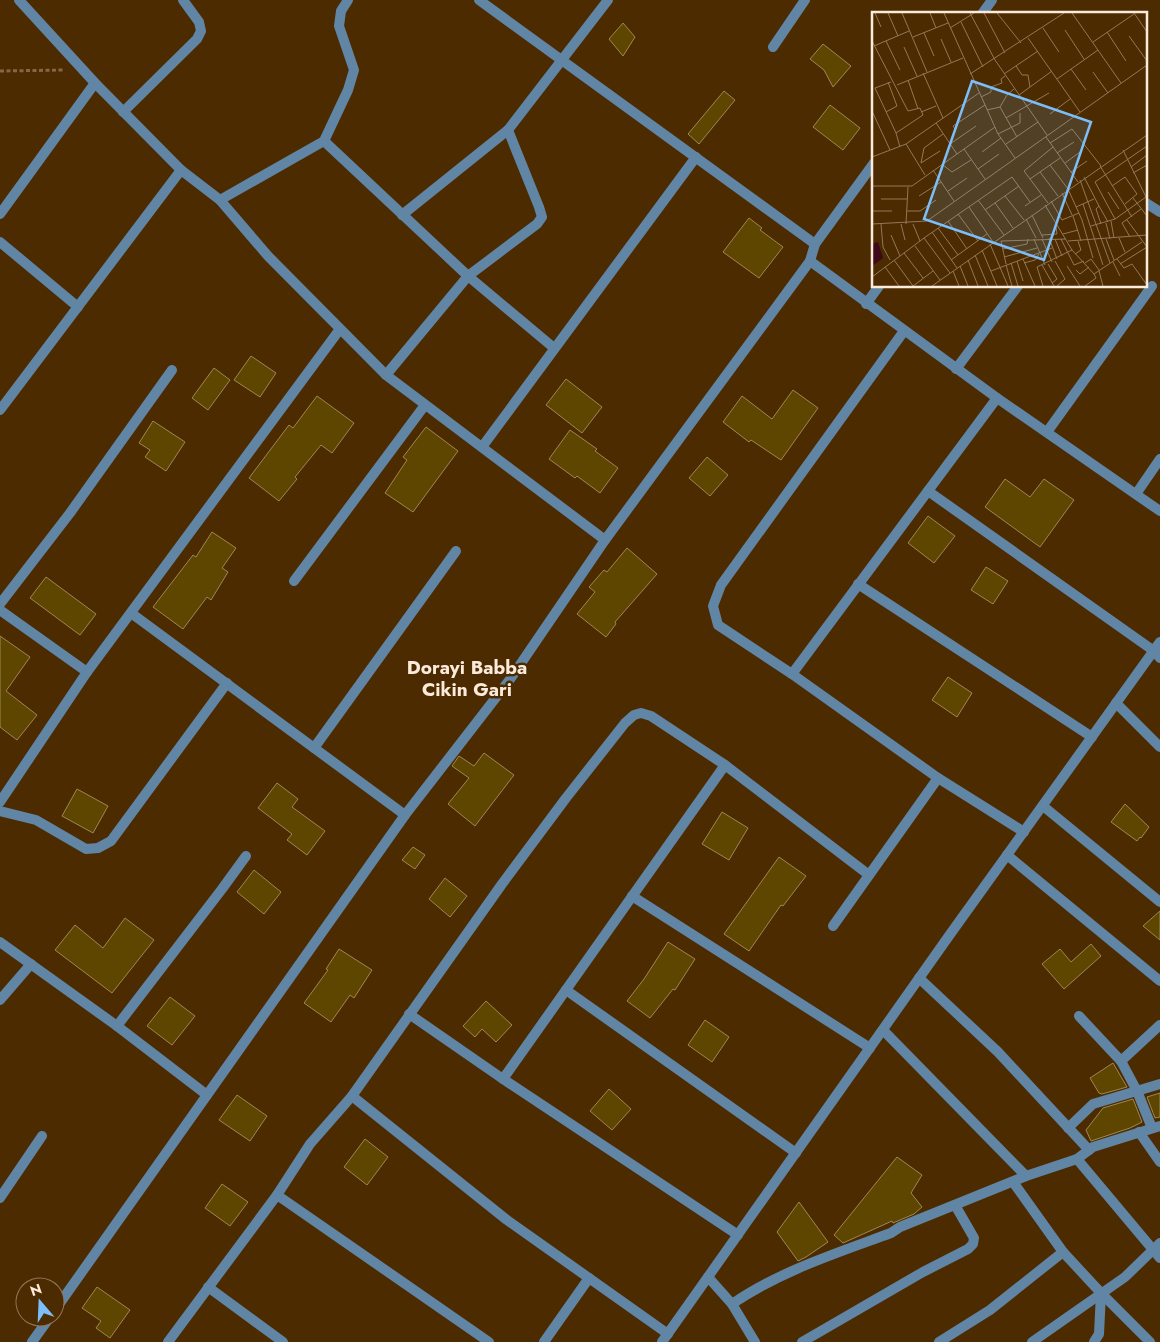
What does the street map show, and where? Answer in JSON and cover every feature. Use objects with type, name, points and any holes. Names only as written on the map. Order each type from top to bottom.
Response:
[{"type":"street","points":[[19,0],[123,112],[181,170],[220,200],[268,256],[386,375],[605,540]]},
{"type":"street","points":[[123,112],[197,39],[201,31],[199,22],[183,0]]},
{"type":"street","points":[[220,200],[324,141],[348,90],[354,70],[339,26],[341,11],[348,0]]},
{"type":"street","points":[[479,0],[815,244]]},
{"type":"street","points":[[402,215],[508,130],[608,0]]},
{"type":"street","points":[[773,46],[805,0]]},
{"type":"street","points":[[983,12],[992,0]]},
{"type":"street","points":[[0,214],[95,83]]},
{"type":"street","points":[[386,375],[468,276],[537,224],[542,217],[508,130]]},
{"type":"street","points":[[324,141],[468,276],[554,348]]},
{"type":"street","points":[[482,447],[696,157]]},
{"type":"street","points":[[65,1296],[405,815],[511,678],[605,540],[810,261],[815,244],[872,166]]},
{"type":"street","points":[[0,410],[181,170]]},
{"type":"street","points":[[1148,204],[1160,212]]},
{"type":"street","points":[[0,242],[78,307]]},
{"type":"street","points":[[810,261],[996,398],[1160,510]]},
{"type":"street","points":[[1047,432],[1152,286]]},
{"type":"street","points":[[866,304],[878,288]]},
{"type":"street","points":[[956,368],[1016,288]]},
{"type":"street","points":[[0,802],[87,672],[340,329]]},
{"type":"street","points":[[904,331],[721,584],[714,606],[718,625],[792,674],[938,778],[1024,832]]},
{"type":"street","points":[[0,604],[70,513],[172,370]]},
{"type":"street","points":[[792,674],[996,398]]},
{"type":"street","points":[[294,580],[426,405]]},
{"type":"street","points":[[1136,494],[1160,459]]},
{"type":"street","points":[[928,491],[1157,654]]},
{"type":"street","points":[[314,748],[456,551]]},
{"type":"street","points":[[858,584],[1092,736]]},
{"type":"street","points":[[0,610],[87,672]]},
{"type":"street","points":[[131,613],[405,815]]},
{"type":"street","points":[[352,1096],[507,1220],[590,1278],[665,1338],[1092,736],[1116,703],[1157,654],[1160,642]]},
{"type":"street","points":[[0,811],[36,820],[86,849],[98,848],[112,841],[227,683]]},
{"type":"street","points":[[1116,703],[1160,747]]},
{"type":"street","points":[[168,1342],[277,1195],[310,1144],[352,1096],[560,806],[593,762],[625,723],[634,715],[641,713],[651,716],[725,765],[869,875]]},
{"type":"street","points":[[503,1079],[725,765]]},
{"type":"street","points":[[833,926],[938,778]]},
{"type":"street","points":[[1043,806],[1160,902]]},
{"type":"street","points":[[1007,855],[1159,978]]},
{"type":"street","points":[[117,1026],[246,856]]},
{"type":"street","points":[[632,896],[870,1048]]},
{"type":"street","points":[[0,942],[117,1026],[207,1096]]},
{"type":"street","points":[[0,1000],[31,964]]},
{"type":"street","points":[[919,978],[998,1052],[1089,1150]]},
{"type":"street","points":[[566,990],[796,1152]]},
{"type":"street","points":[[409,1014],[503,1079],[738,1235]]},
{"type":"street","points":[[732,1304],[748,1293],[802,1266],[891,1233],[900,1227],[1026,1176],[1076,1159],[1089,1150],[1156,1127],[1121,1061],[1079,1016]]},
{"type":"street","points":[[1121,1061],[1160,1026]]},
{"type":"street","points":[[883,1030],[1026,1176]]},
{"type":"street","points":[[1068,1128],[1093,1104],[1160,1084]]},
{"type":"street","points":[[1139,1132],[1160,1162]]},
{"type":"street","points":[[0,1198],[42,1136]]},
{"type":"street","points":[[1032,1342],[1125,1277],[1157,1251],[1076,1159]]},
{"type":"street","points":[[1013,1182],[1063,1252],[1150,1342]]},
{"type":"street","points":[[277,1195],[489,1342]]},
{"type":"street","points":[[802,1342],[923,1272],[968,1250],[973,1244],[974,1238],[955,1205]]},
{"type":"street","points":[[939,1342],[990,1310],[1063,1252]]},
{"type":"street","points":[[708,1277],[732,1304],[755,1342]]},
{"type":"street","points":[[544,1342],[590,1278]]},
{"type":"street","points":[[208,1287],[283,1342]]},
{"type":"street","points":[[1094,1342],[1099,1334],[1101,1293]]},
{"type":"street","points":[[32,1342],[43,1327]]},
{"type":"path","points":[[0,71],[82,70]]},
{"type":"building","points":[[623,23],[635,37],[623,56],[609,39]]},
{"type":"building","points":[[823,44],[851,66],[833,87],[824,70],[810,59]]},
{"type":"building","points":[[724,91],[735,100],[699,144],[688,134]]},
{"type":"building","points":[[830,105],[860,128],[843,150],[813,127]]},
{"type":"building","points":[[749,218],[762,228],[760,230],[783,247],[759,278],[723,252]]},
{"type":"building","points":[[251,356],[276,373],[260,397],[234,380]]},
{"type":"building","points":[[214,368],[230,380],[208,410],[192,398]]},
{"type":"building","points":[[566,379],[602,407],[582,433],[546,405]]},
{"type":"building","points":[[793,390],[818,408],[781,460],[751,440],[749,442],[723,422],[742,396],[772,419]]},
{"type":"building","points":[[317,396],[354,423],[332,453],[321,445],[295,477],[297,479],[279,501],[249,478],[289,425],[293,428]]},
{"type":"building","points":[[153,421],[185,442],[166,471],[145,457],[150,450],[139,443]]},
{"type":"building","points":[[426,427],[458,451],[413,512],[385,493],[407,460],[403,457]]},
{"type":"building","points":[[570,430],[597,449],[595,451],[618,468],[600,493],[549,459]]},
{"type":"building","points":[[707,457],[728,475],[710,496],[689,478]]},
{"type":"building","points":[[1005,479],[1030,497],[1044,479],[1074,500],[1040,547],[985,507]]},
{"type":"building","points":[[928,516],[955,536],[934,563],[908,543]]},
{"type":"building","points":[[212,532],[236,548],[222,568],[228,572],[211,600],[207,597],[183,629],[153,607],[193,555],[196,557]]},
{"type":"building","points":[[627,548],[657,574],[615,622],[616,624],[606,637],[577,614],[595,592],[589,587],[604,570],[607,572]]},
{"type":"building","points":[[986,567],[1008,581],[993,604],[971,590]]},
{"type":"building","points":[[46,577],[96,614],[80,635],[30,598]]},
{"type":"building","points":[[0,636],[30,657],[6,691],[37,715],[17,740],[0,727]]},
{"type":"building","points":[[948,677],[972,693],[957,717],[932,700]]},
{"type":"building","points":[[484,753],[514,775],[475,826],[448,804],[469,778],[452,766],[459,756],[474,766]]},
{"type":"building","points":[[277,783],[298,799],[292,807],[325,831],[307,855],[287,840],[292,834],[258,808]]},
{"type":"building","points":[[77,789],[108,806],[93,833],[62,816]]},
{"type":"building","points":[[1125,804],[1149,827],[1137,841],[1111,822]]},
{"type":"building","points":[[722,812],[748,828],[729,860],[702,844]]},
{"type":"building","points":[[413,847],[425,855],[415,869],[402,860]]},
{"type":"building","points":[[779,857],[806,876],[783,906],[781,905],[749,951],[724,934]]},
{"type":"building","points":[[254,870],[281,892],[264,914],[237,892]]},
{"type":"building","points":[[445,878],[467,896],[450,917],[429,899]]},
{"type":"building","points":[[1160,911],[1160,940],[1143,926]]},
{"type":"building","points":[[125,918],[154,940],[112,993],[55,950],[75,925],[103,948]]},
{"type":"building","points":[[668,942],[695,959],[675,990],[673,989],[650,1018],[627,1001]]},
{"type":"building","points":[[1091,944],[1101,956],[1064,989],[1042,964],[1060,949],[1071,962]]},
{"type":"building","points":[[339,949],[372,970],[354,998],[350,995],[331,1022],[304,1003],[328,970],[326,969]]},
{"type":"building","points":[[170,997],[195,1016],[172,1045],[147,1026]]},
{"type":"building","points":[[486,1001],[512,1025],[496,1042],[482,1029],[475,1037],[463,1026]]},
{"type":"building","points":[[705,1020],[729,1037],[712,1062],[688,1045]]},
{"type":"building","points":[[1113,1063],[1127,1087],[1102,1094],[1099,1093],[1090,1078]]},
{"type":"building","points":[[609,1089],[631,1109],[612,1130],[590,1111]]},
{"type":"building","points":[[1160,1093],[1160,1117],[1155,1118],[1147,1097]]},
{"type":"building","points":[[237,1095],[267,1116],[250,1141],[219,1120]]},
{"type":"building","points":[[1133,1099],[1142,1122],[1091,1141],[1086,1130],[1103,1108]]},
{"type":"building","points":[[365,1139],[388,1157],[367,1185],[344,1167]]},
{"type":"building","points":[[897,1157],[922,1175],[911,1193],[922,1207],[914,1214],[893,1223],[892,1221],[843,1243],[834,1235]]},
{"type":"building","points":[[222,1184],[248,1202],[230,1226],[205,1208]]},
{"type":"building","points":[[799,1202],[828,1242],[798,1261],[777,1232]]},
{"type":"building","points":[[97,1287],[130,1310],[110,1338],[96,1328],[101,1321],[82,1308]]},
{"type":"district","name":"Dorayi Babba Cikin Gari","points":[[467,678]]}]
